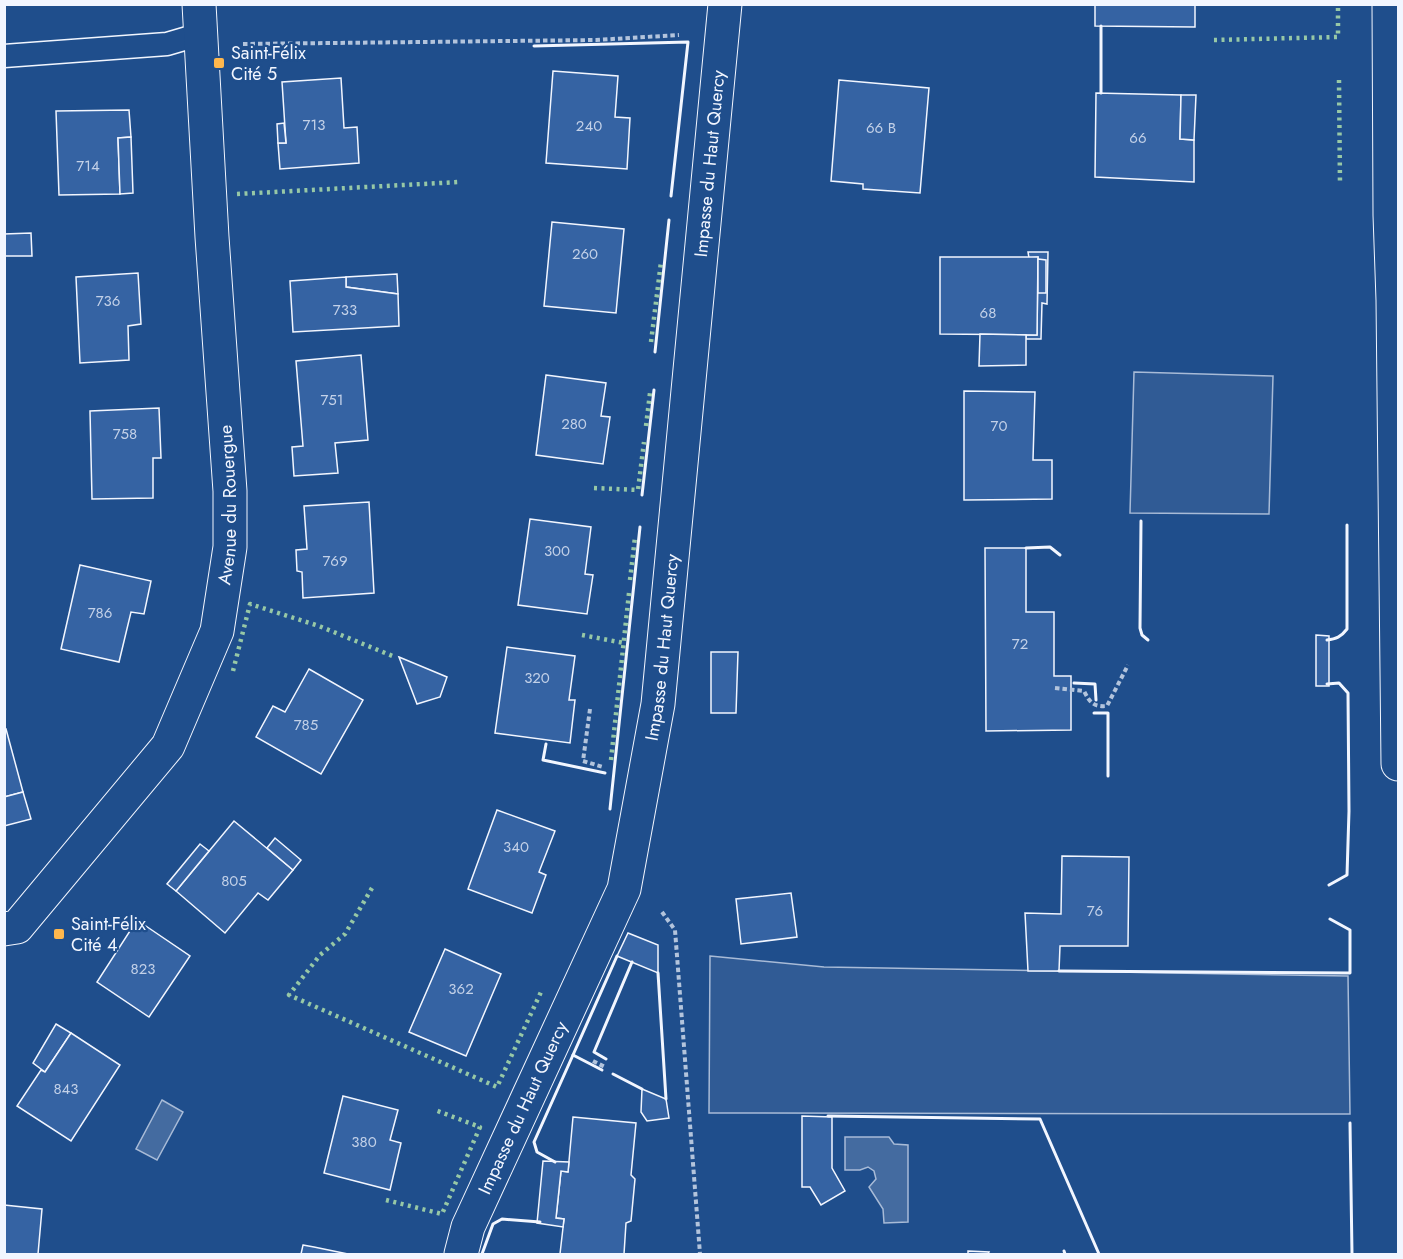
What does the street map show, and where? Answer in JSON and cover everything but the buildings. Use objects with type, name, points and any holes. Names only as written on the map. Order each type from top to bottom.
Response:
[{"type":"street","points":[[1389,4],[1394,146],[1393,300],[1398,764]]},
{"type":"street","name":"Impasse du Haut Quercy","points":[[461,1254],[468,1227],[624,890],[658,704],[723,18]]},
{"type":"street","name":"Avenue du Rouergue","points":[[9,934],[168,746],[217,631],[230,547],[230,491],[212,237],[200,19]]},
{"type":"lane","points":[[4,56],[167,44],[200,19]]},
{"type":"path","points":[[237,44],[596,40],[723,18]]},
{"type":"path","points":[[1055,688],[1084,691],[1089,702],[1096,706],[1107,706],[1128,665]]},
{"type":"path","points":[[590,709],[583,761],[614,770]]},
{"type":"path","points":[[624,890],[663,913],[675,930],[700,1254]]},
{"type":"path","points":[[590,1059],[605,1067]]},
{"type":"shaded area","points":[[1134,372],[1273,376],[1269,514],[1130,513]]},
{"type":"shaded area","points":[[710,956],[824,967],[1348,976],[1350,1114],[709,1113]]},
{"type":"shaded area","points":[[162,1100],[183,1112],[157,1160],[136,1149]]},
{"type":"shaded area","points":[[845,1137],[889,1137],[894,1144],[908,1145],[908,1222],[884,1223],[883,1209],[869,1187],[876,1179],[874,1171],[868,1167],[860,1170],[845,1170]]},
{"type":"hedge","points":[[1214,40],[1338,37],[1338,4]]},
{"type":"hedge","points":[[1339,80],[1340,185]]},
{"type":"hedge","points":[[237,194],[459,182]]},
{"type":"hedge","points":[[651,342],[661,262]]},
{"type":"hedge","points":[[646,426],[650,393]]},
{"type":"hedge","points":[[594,488],[638,490],[644,442]]},
{"type":"hedge","points":[[630,580],[635,537]]},
{"type":"hedge","points":[[611,760],[629,593]]},
{"type":"hedge","points":[[233,671],[250,604],[319,626],[395,657]]},
{"type":"hedge","points":[[582,635],[624,643]]},
{"type":"hedge","points":[[372,888],[345,934],[320,955],[289,995],[497,1087],[541,992]]},
{"type":"hedge","points":[[386,1200],[442,1214],[480,1127],[435,1110]]},
{"type":"wall","points":[[1101,26],[1101,93]]},
{"type":"wall","points":[[534,46],[688,42],[671,196]]},
{"type":"wall","points":[[655,352],[669,220]]},
{"type":"wall","points":[[642,495],[654,390]]},
{"type":"wall","points":[[1141,521],[1140,628],[1142,635],[1148,640]]},
{"type":"wall","points":[[1327,640],[1338,637],[1347,629],[1347,525]]},
{"type":"wall","points":[[610,809],[640,527]]},
{"type":"wall","points":[[1026,548],[1050,547],[1060,555]]},
{"type":"wall","points":[[1074,683],[1095,684],[1096,700]]},
{"type":"wall","points":[[1327,684],[1339,683],[1348,693],[1347,875],[1329,885]]},
{"type":"wall","points":[[1094,713],[1108,713],[1108,776]]},
{"type":"wall","points":[[546,744],[543,760],[605,773]]},
{"type":"wall","points":[[1059,971],[1350,973],[1350,930],[1330,919]]},
{"type":"wall","points":[[573,1055],[617,956]]},
{"type":"wall","points":[[606,1059],[594,1052],[632,962]]},
{"type":"wall","points":[[658,973],[666,1099]]},
{"type":"wall","points":[[555,1162],[537,1152],[534,1142],[573,1055],[602,1070]]},
{"type":"wall","points":[[613,1074],[642,1089]]},
{"type":"wall","points":[[828,1116],[1040,1119],[1099,1254]]},
{"type":"wall","points":[[1350,1123],[1352,1254]]},
{"type":"wall","points":[[482,1254],[493,1224],[502,1219],[540,1222]]},
{"type":"place","name":"Saint-Félix Cité 5","points":[[219,63]]},
{"type":"place","name":"Saint-Félix Cité 4","points":[[59,934]]}]
